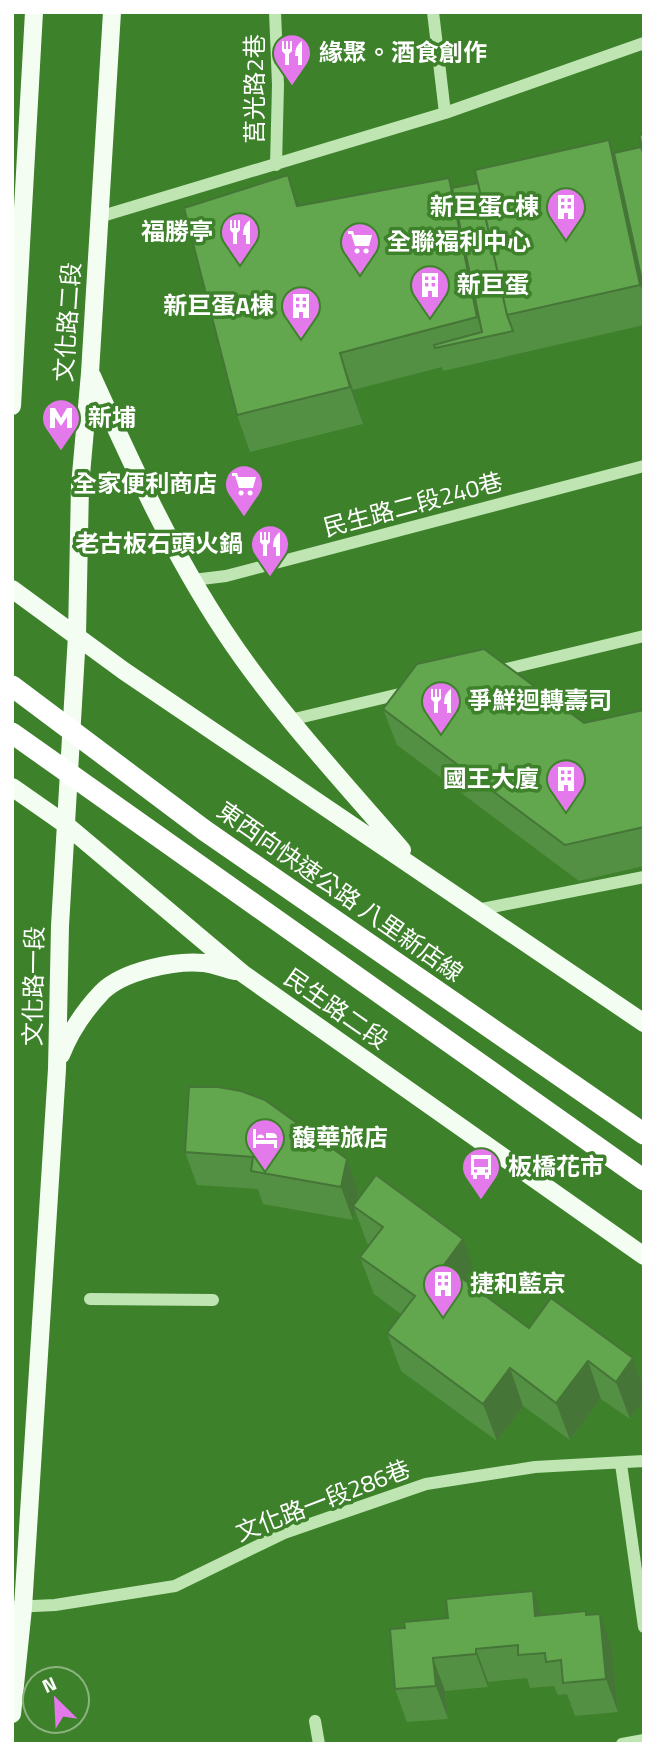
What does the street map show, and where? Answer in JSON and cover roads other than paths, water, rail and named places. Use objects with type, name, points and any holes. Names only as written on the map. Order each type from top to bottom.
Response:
[{"type":"highway","name":"東西向快速公路 八里新店線","points":[[12,686],[204,830],[644,1134]]},
{"type":"highway","points":[[12,733],[644,1180]]},
{"type":"main road","name":"文化路二段","points":[[12,406],[34,12]]},
{"type":"main road","name":"文化路二段","points":[[77,635],[80,486],[90,373],[112,12]]},
{"type":"main road","points":[[12,152],[27,135]]},
{"type":"main road","points":[[90,373],[168,538],[224,632],[290,720],[417,867]]},
{"type":"main road","points":[[12,589],[124,671],[644,1023]]},
{"type":"main road","name":"文化路一段","points":[[12,1714],[57,1069],[60,926],[77,635]]},
{"type":"main road","name":"民生路二段","points":[[12,787],[65,824],[242,973],[644,1256]]},
{"type":"main road","points":[[57,1069],[70,1032],[103,990],[126,977],[164,965],[204,963],[242,973]]},
{"type":"street","name":"莒光路2巷","points":[[275,12],[278,85],[276,165]]},
{"type":"street","points":[[433,12],[444,113]]},
{"type":"street","points":[[99,218],[444,113],[644,43]]},
{"type":"street","name":"民生路二段240巷","points":[[193,580],[226,576],[644,466]]},
{"type":"street","points":[[484,674],[644,636]]},
{"type":"street","points":[[290,720],[418,690]]},
{"type":"street","points":[[477,910],[644,877]]},
{"type":"street","points":[[90,1299],[213,1300]]},
{"type":"street","name":"文化路一段286巷","points":[[18,1607],[55,1605],[175,1586],[284,1533],[426,1484],[535,1468],[644,1461]]},
{"type":"street","points":[[621,1464],[644,1627]]},
{"type":"street","points":[[315,1721],[319,1744]]},
{"type":"street","points":[[622,1744],[644,1740]]},
{"type":"place","name":"緣聚。酒食創作","points":[[292,87]]},
{"type":"place","name":"新巨蛋C棟","points":[[566,241]]},
{"type":"place","name":"福勝亭","points":[[240,266]]},
{"type":"place","name":"全聯福利中心","points":[[360,276]]},
{"type":"place","name":"新巨蛋","points":[[430,319]]},
{"type":"place","name":"新巨蛋A棟","points":[[301,340]]},
{"type":"place","name":"新埔","points":[[61,452]]},
{"type":"place","name":"全家便利商店","points":[[244,518]]},
{"type":"place","name":"老古板石頭火鍋","points":[[270,578]]},
{"type":"place","name":"爭鮮迴轉壽司","points":[[441,735]]},
{"type":"place","name":"國王大廈","points":[[566,813]]},
{"type":"place","name":"馥華旅店","points":[[265,1172]]},
{"type":"place","name":"板橋花市","points":[[481,1201]]},
{"type":"place","name":"捷和藍京","points":[[443,1318]]}]
